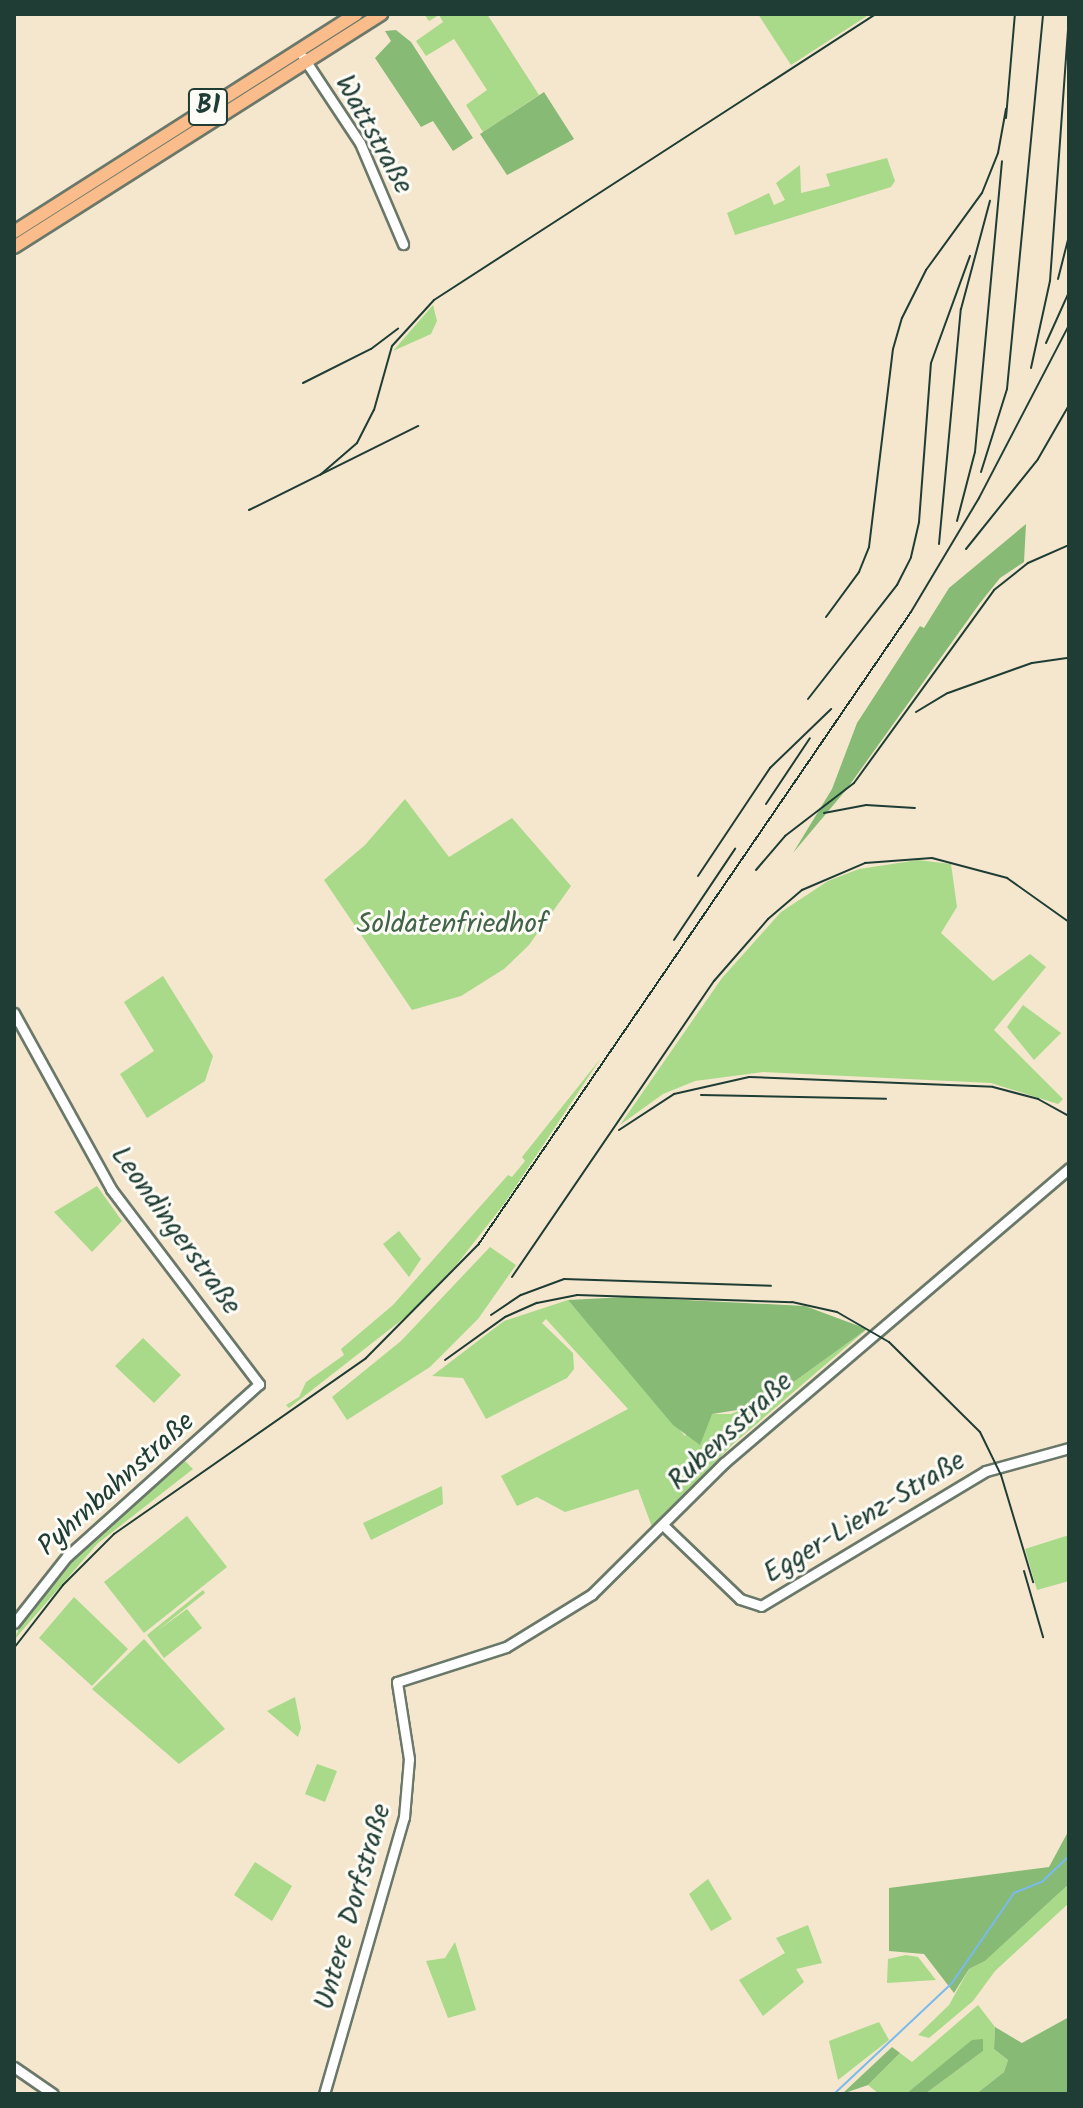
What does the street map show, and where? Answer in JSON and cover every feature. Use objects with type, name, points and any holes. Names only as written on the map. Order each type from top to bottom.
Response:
[{"type":"main road","name":"B1","points":[[302,55],[356,14]]},
{"type":"main road","name":"B1","points":[[14,232],[302,55],[381,14]]},
{"type":"main road","name":"B1","points":[[14,247],[120,169]]},
{"type":"street","name":"Wattstraße","points":[[302,55],[363,148],[403,244]]},
{"type":"street","name":"Leondingerstraße","points":[[14,1013],[111,1189],[257,1377],[259,1388]]},
{"type":"street","name":"Rubensstraße","points":[[397,1682],[475,1660],[554,1620],[618,1572],[748,1442],[1069,1168]]},
{"type":"street","name":"Pyhrnbahnstraße","points":[[14,1623],[67,1556],[259,1388]]},
{"type":"street","name":"Egger-Lienz-Straße","points":[[664,1526],[740,1599],[761,1606],[986,1471],[1069,1448]]},
{"type":"street","name":"Untere Dorfstraße","points":[[324,2094],[404,1817],[409,1759],[397,1682]]},
{"type":"street","points":[[14,2067],[53,2094]]},
{"type":"green space","points":[[424,14],[487,14],[539,95],[483,132],[466,105],[487,90],[454,39],[426,56],[416,41],[443,22],[439,15],[429,21]]},
{"type":"green space","points":[[758,14],[870,14],[791,65]]},
{"type":"green space","points":[[396,30],[411,42],[473,138],[453,151],[433,121],[421,127],[375,58],[391,41],[385,31]]},
{"type":"green space","points":[[544,92],[574,139],[507,175],[480,134]]},
{"type":"green space","points":[[887,158],[895,181],[891,187],[735,235],[727,213],[769,193],[774,205],[785,200],[776,183],[800,165],[801,193],[830,186],[826,174]]},
{"type":"green space","points":[[433,305],[437,321],[431,334],[393,351]]},
{"type":"green space","points":[[1026,524],[1024,562],[1000,578],[980,603],[846,790],[793,853],[832,789],[857,723],[920,626],[924,628],[949,588]]},
{"type":"green space","name":"Soldatenfriedhof","points":[[405,799],[449,857],[512,818],[571,886],[529,945],[504,969],[461,996],[412,1010],[324,880],[365,845]]},
{"type":"green space","points":[[918,860],[951,864],[957,907],[941,933],[993,981],[1030,954],[1046,967],[994,1030],[1063,1099],[1058,1104],[991,1083],[763,1072],[695,1081],[663,1094],[620,1125],[722,978],[781,912],[828,881],[859,869]]},
{"type":"green space","points":[[163,976],[213,1056],[205,1081],[147,1118],[120,1074],[154,1051],[124,1002]]},
{"type":"green space","points":[[1023,1005],[1061,1033],[1034,1060],[1007,1027]]},
{"type":"green space","points":[[601,1058],[504,1204],[457,1264],[408,1315],[289,1408],[286,1405],[299,1397],[306,1382],[344,1355],[341,1349],[393,1305],[508,1175],[512,1177],[525,1161],[522,1157]]},
{"type":"green space","points":[[97,1186],[122,1221],[92,1252],[54,1212]]},
{"type":"green space","points":[[399,1231],[421,1259],[409,1277],[383,1244]]},
{"type":"green space","points":[[490,1247],[516,1265],[478,1319],[430,1367],[347,1420],[332,1397],[401,1341]]},
{"type":"green space","points":[[626,1297],[805,1306],[867,1329],[777,1394],[750,1408],[712,1414],[700,1445],[673,1425],[568,1300]]},
{"type":"green space","points":[[568,1300],[685,1436],[712,1414],[731,1414],[777,1394],[867,1329],[733,1444],[652,1527],[638,1489],[565,1512],[537,1497],[517,1506],[501,1476],[628,1409],[546,1319],[542,1323],[573,1353],[574,1369],[567,1378],[486,1419],[463,1378],[432,1376],[504,1321]]},
{"type":"green space","points":[[143,1338],[181,1375],[154,1403],[115,1366]]},
{"type":"green space","points":[[185,1461],[193,1469],[97,1544],[14,1640],[26,1612],[62,1568]]},
{"type":"green space","points":[[442,1486],[443,1504],[371,1540],[363,1523]]},
{"type":"green space","points":[[187,1516],[227,1567],[144,1633],[104,1582]]},
{"type":"green space","points":[[1069,1535],[1069,1581],[1037,1590],[1025,1549]]},
{"type":"green space","points":[[203,1590],[205,1593],[157,1631],[187,1609],[202,1628],[164,1658],[147,1635]]},
{"type":"green space","points":[[74,1597],[128,1649],[92,1686],[39,1638]]},
{"type":"green space","points":[[144,1639],[225,1729],[179,1764],[92,1689]]},
{"type":"green space","points":[[295,1697],[301,1728],[298,1737],[267,1711]]},
{"type":"green space","points":[[317,1764],[337,1771],[325,1802],[305,1794]]},
{"type":"green space","points":[[1069,1830],[1069,1884],[985,1961],[969,1969],[954,1993],[924,1954],[889,1951],[889,1888],[1049,1867]]},
{"type":"green space","points":[[255,1862],[292,1886],[272,1921],[234,1895]]},
{"type":"green space","points":[[708,1879],[732,1919],[711,1931],[689,1894]]},
{"type":"green space","points":[[1069,1884],[1069,1903],[995,1971],[973,2001],[929,2038],[918,2035],[949,2005],[969,1969],[985,1961]]},
{"type":"green space","points":[[808,1925],[822,1963],[796,1969],[804,1982],[763,2016],[739,1980],[785,1953],[776,1938]]},
{"type":"green space","points":[[455,1942],[476,2010],[448,2018],[426,1961],[445,1958]]},
{"type":"green space","points":[[906,1955],[918,1957],[936,1980],[887,1983],[888,1959]]},
{"type":"green space","points":[[978,2005],[995,2027],[994,2049],[1008,2060],[1004,2072],[976,2094],[925,2094],[983,2051],[906,2094],[879,2094],[868,2085],[900,2053],[912,2062]]},
{"type":"green space","points":[[1069,2017],[1069,2094],[976,2094],[1004,2072],[1008,2060],[994,2049],[995,2027],[1022,2043]]},
{"type":"green space","points":[[879,2022],[889,2040],[838,2080],[829,2041]]},
{"type":"green space","points":[[983,2039],[983,2051],[925,2094],[906,2094],[972,2040]]},
{"type":"green space","points":[[892,2047],[900,2053],[868,2085],[842,2094]]},
{"type":"waterway","points":[[834,2094],[952,1983],[1014,1893],[1043,1881],[1069,1856]]},
{"type":"railway","points":[[320,475],[357,443],[374,410],[392,346],[434,300],[876,14]]},
{"type":"railway","points":[[1006,118],[1015,14]]},
{"type":"railway","points":[[981,472],[1007,389],[1043,14]]},
{"type":"railway","points":[[1031,368],[1050,281],[1069,14]]},
{"type":"railway","points":[[826,617],[859,572],[869,547],[893,349],[902,318],[926,270],[982,193],[998,153],[1006,109]]},
{"type":"railway","points":[[957,521],[975,452],[1002,161]]},
{"type":"railway","points":[[939,544],[961,309],[990,201]]},
{"type":"railway","points":[[1058,279],[1069,236]]},
{"type":"railway","points":[[808,699],[897,585],[911,557],[919,522],[931,363],[970,256]]},
{"type":"railway","points":[[1046,343],[1069,292]]},
{"type":"railway","points":[[14,1648],[63,1585],[114,1534],[366,1358],[478,1245],[911,612],[979,498],[1069,325]]},
{"type":"railway","points":[[303,383],[371,349],[398,329]]},
{"type":"railway","points":[[966,549],[1038,459],[1069,405]]},
{"type":"railway","points":[[249,510],[418,426]]},
{"type":"railway","points":[[756,870],[785,836],[854,783],[994,590],[1028,563],[1069,545]]},
{"type":"railway","points":[[916,712],[948,693],[1032,663],[1069,658]]},
{"type":"railway","points":[[698,876],[770,768],[831,709]]},
{"type":"railway","points":[[766,804],[810,738]]},
{"type":"railway","points":[[824,813],[866,805],[915,808]]},
{"type":"railway","points":[[674,940],[735,849]]},
{"type":"railway","points":[[512,1277],[714,981],[768,919],[802,890],[865,863],[932,858],[1007,878],[1069,922]]},
{"type":"railway","points":[[619,1130],[674,1094],[749,1077],[993,1087],[1038,1099],[1069,1116]]},
{"type":"railway","points":[[701,1095],[886,1099]]},
{"type":"railway","points":[[491,1315],[521,1295],[564,1279],[771,1286]]},
{"type":"railway","points":[[445,1360],[505,1317],[537,1303],[577,1295],[792,1302],[837,1312],[889,1342],[980,1432],[1001,1475],[1033,1582]]},
{"type":"railway","points":[[1024,1571],[1043,1637]]}]
